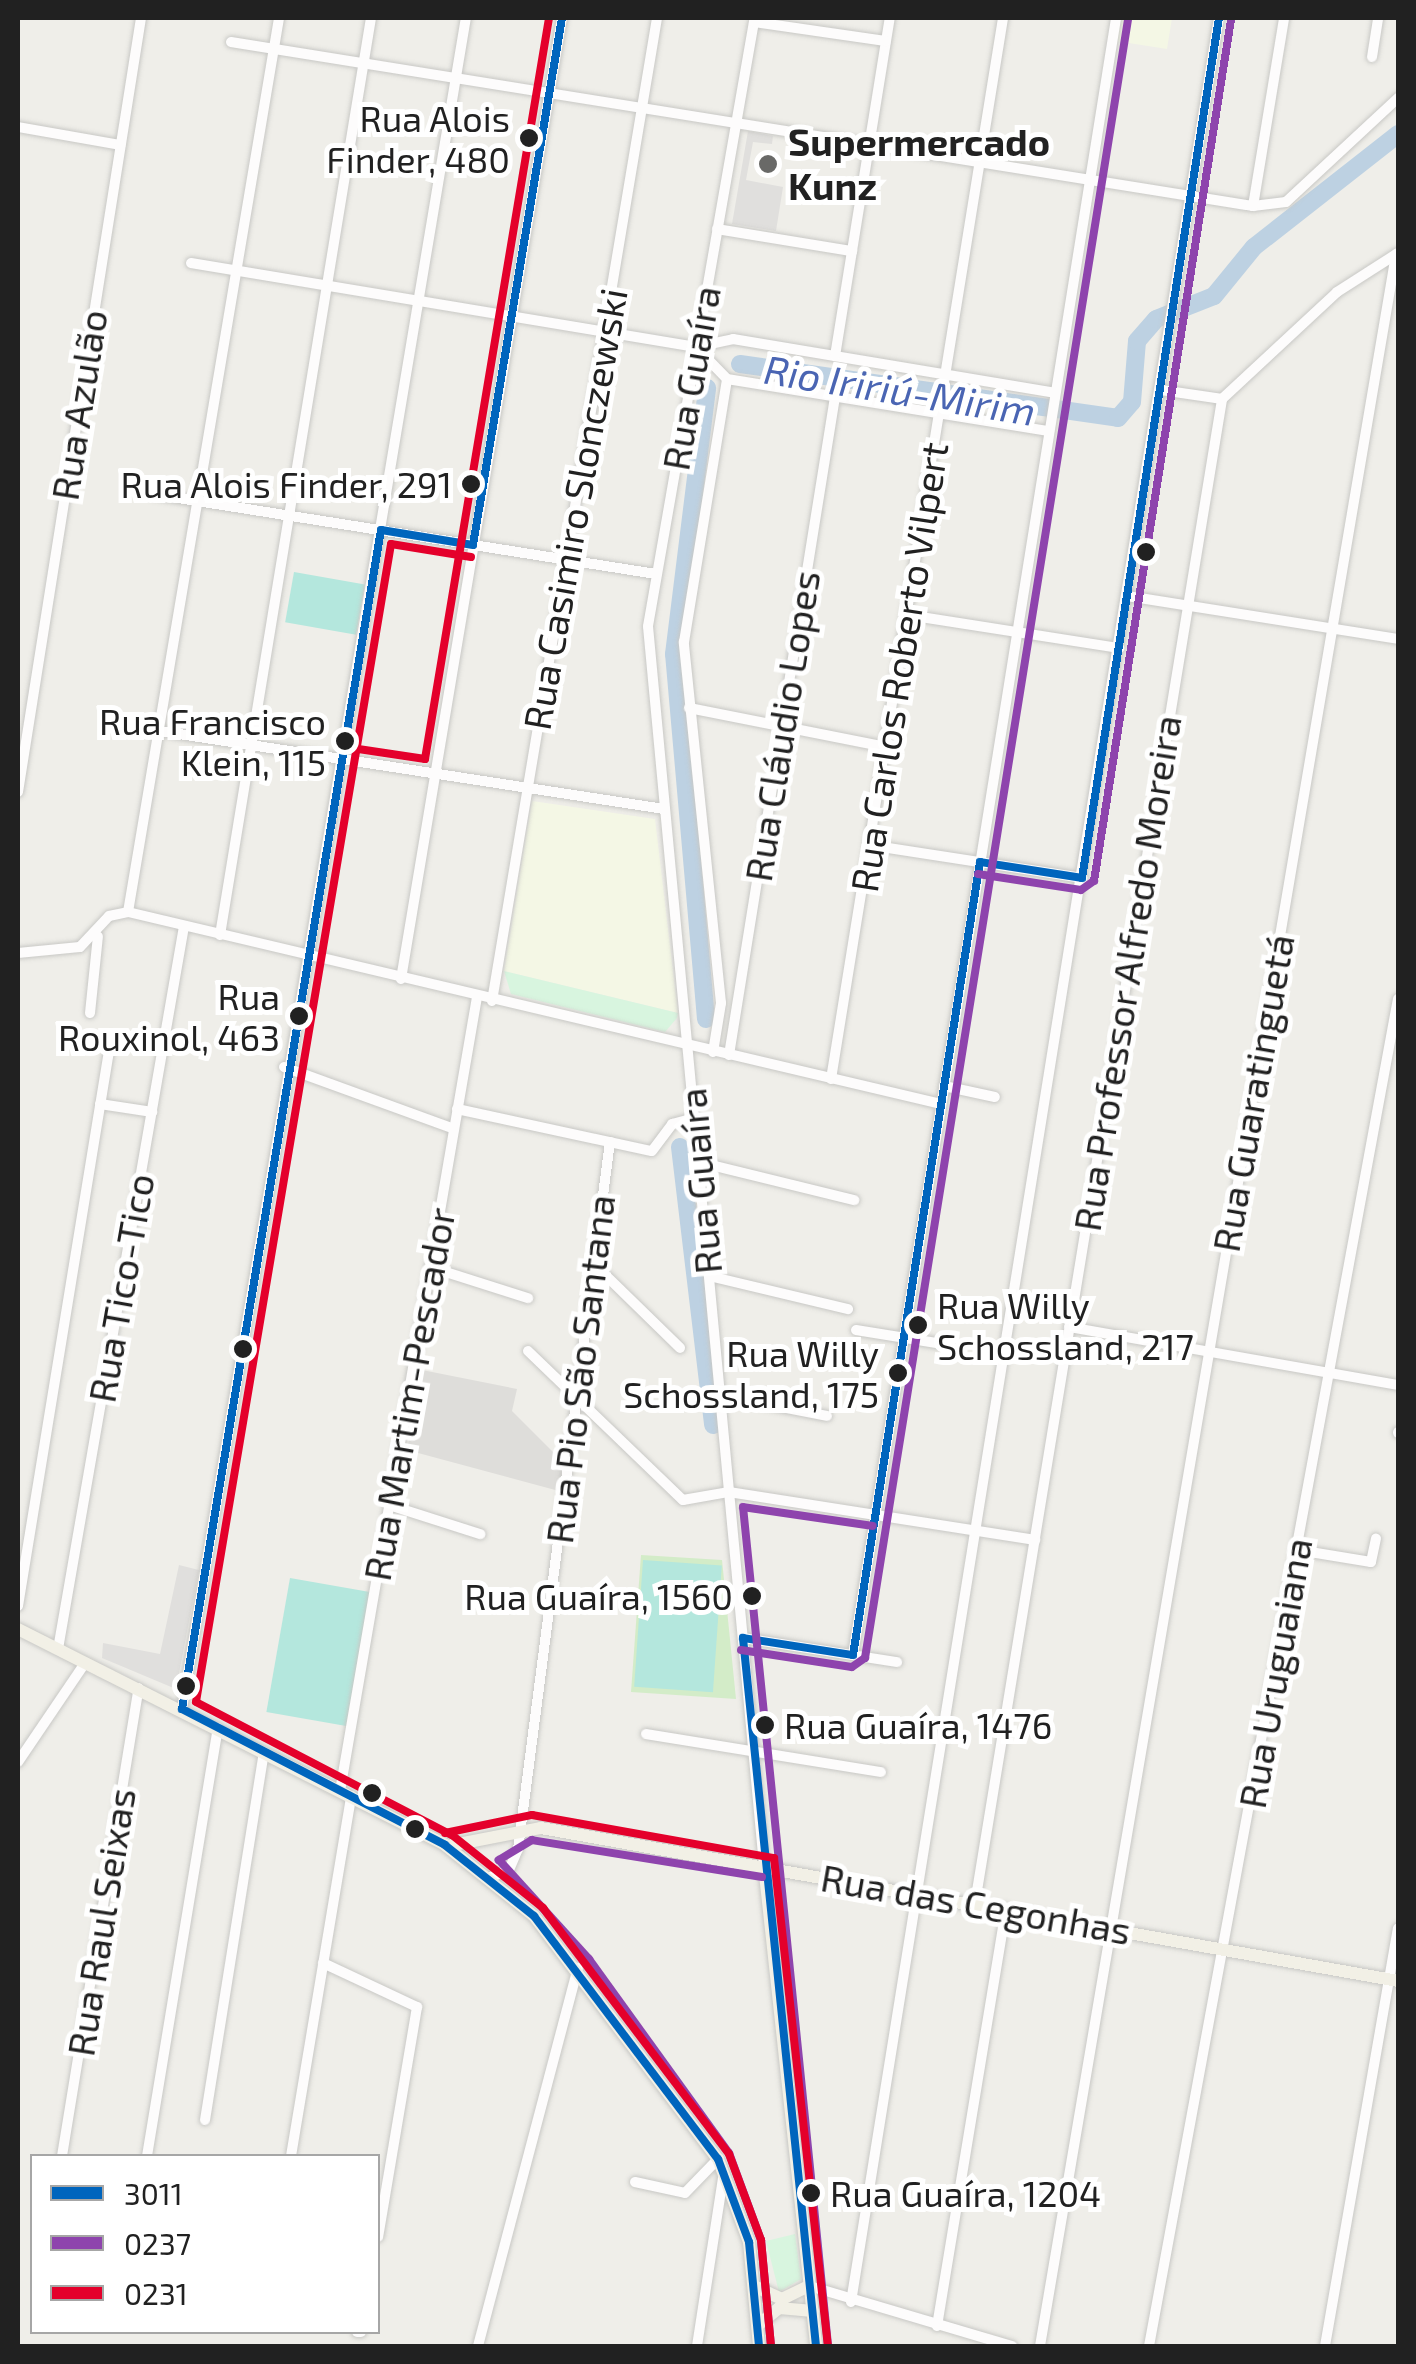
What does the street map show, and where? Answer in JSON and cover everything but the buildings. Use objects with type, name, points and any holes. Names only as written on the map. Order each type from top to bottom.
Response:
[{"type":"main road","points":[[18,1629],[346,1793],[445,1845],[491,1877],[578,1967],[721,2165],[756,2287],[758,2346]]},
{"type":"main road","points":[[445,1845],[496,1839],[520,1828]]},
{"type":"main road","name":"Rua das Cegonhas","points":[[520,1828],[764,1865],[1394,1980]]},
{"type":"main road","points":[[491,1877],[496,1839]]},
{"type":"main road","name":"Rua Guaíra","points":[[764,1865],[816,2346]]},
{"type":"main road","points":[[756,2287],[782,2300],[809,2286]]},
{"type":"main road","points":[[758,2324],[779,2308],[812,2311]]},
{"type":"street","name":"Rua Azulão","points":[[18,792],[141,18]]},
{"type":"street","points":[[128,912],[279,18]]},
{"type":"street","points":[[220,935],[372,18]]},
{"type":"street","points":[[182,1710],[284,1067],[343,759],[466,18]]},
{"type":"street","points":[[401,979],[562,18]]},
{"type":"street","name":"Rua Casimiro Slonczewski","points":[[492,1001],[658,18]]},
{"type":"street","points":[[835,356],[890,18]]},
{"type":"street","name":"Rua Carlos Roberto Vilpert","points":[[831,1079],[1003,18]]},
{"type":"street","points":[[853,1655],[1116,18]]},
{"type":"street","points":[[851,2302],[920,1893],[1219,18]]},
{"type":"street","points":[[1253,206],[1284,18]]},
{"type":"street","points":[[1372,57],[1378,18]]},
{"type":"street","name":"Rua Guaíra","points":[[764,1865],[648,643],[656,574],[754,22],[886,41]]},
{"type":"street","points":[[231,42],[1253,206],[1286,202],[1398,98]]},
{"type":"street","points":[[18,127],[120,145]]},
{"type":"street","points":[[717,229],[852,252]]},
{"type":"street","points":[[1161,390],[1222,398],[1336,292],[1397,254]]},
{"type":"street","name":"Rua Guaratinguetá","points":[[1040,2346],[1397,254]]},
{"type":"street","points":[[191,264],[696,347],[733,339],[1054,398]]},
{"type":"street","points":[[696,347],[727,379],[1050,426]]},
{"type":"street","points":[[713,1052],[721,1003],[684,642],[727,379]]},
{"type":"street","name":"Rua Cláudio Lopes","points":[[729,1055],[835,396]]},
{"type":"street","name":"Rua Professor Alfredo Moreira","points":[[975,1903],[1222,398]]},
{"type":"street","points":[[152,494],[656,574]]},
{"type":"street","points":[[1127,596],[1398,639]]},
{"type":"street","points":[[908,615],[1119,648]]},
{"type":"street","points":[[689,708],[886,746]]},
{"type":"street","points":[[116,724],[664,808]]},
{"type":"street","points":[[870,845],[1082,878]]},
{"type":"street","points":[[90,1013],[98,936],[109,916],[128,912],[941,1104]]},
{"type":"street","name":"Rua Tico-Tico","points":[[58,1650],[184,926]]},
{"type":"street","points":[[18,952],[80,947],[98,936]]},
{"type":"street","name":"Rua Martim-Pescador","points":[[291,2154],[324,1963],[389,1505],[476,997]]},
{"type":"street","name":"Rua Uruguaiana","points":[[1150,2346],[1398,999]]},
{"type":"street","points":[[18,1606],[111,1040]]},
{"type":"street","points":[[284,1067],[454,1129]]},
{"type":"street","points":[[944,1086],[996,1096]]},
{"type":"street","points":[[100,1104],[152,1112]]},
{"type":"street","points":[[457,1108],[652,1152],[672,1124],[694,1118]]},
{"type":"street","name":"Rua Pio São Santana","points":[[491,1877],[514,1864],[520,1828],[580,1402],[592,1262],[610,1142]]},
{"type":"street","points":[[698,1162],[854,1200]]},
{"type":"street","points":[[592,1262],[680,1348]]},
{"type":"street","points":[[430,1267],[528,1298]]},
{"type":"street","points":[[709,1276],[848,1309]]},
{"type":"street","points":[[1069,1327],[1398,1384]]},
{"type":"street","points":[[856,1330],[948,1345]]},
{"type":"street","points":[[528,1351],[676,1496],[729,1492],[1034,1540]]},
{"type":"street","points":[[720,1395],[827,1416]]},
{"type":"street","points":[[389,1505],[480,1534]]},
{"type":"street","points":[[1298,1550],[1370,1562],[1376,1538]]},
{"type":"street","points":[[743,1638],[897,1662]]},
{"type":"street","points":[[18,1762],[21,1749],[85,1663]]},
{"type":"street","name":"Rua Raul Seixas","points":[[62,2154],[139,1688]]},
{"type":"street","points":[[147,2154],[218,1728]]},
{"type":"street","points":[[646,1734],[882,1772]]},
{"type":"street","points":[[204,2120],[264,1752]]},
{"type":"street","points":[[937,2326],[1006,1909]]},
{"type":"street","points":[[1325,2346],[1394,1980],[1398,1928]]},
{"type":"street","points":[[324,1963],[417,2007],[380,2225]]},
{"type":"street","points":[[478,2346],[578,1967]]},
{"type":"street","points":[[635,2182],[685,2193],[721,2165]]},
{"type":"street","points":[[697,2346],[721,2165]]},
{"type":"street","points":[[809,2286],[851,2302],[1012,2346]]},
{"type":"street","points":[[812,2311],[851,2302]]},
{"type":"shaded area","points":[[1120,18],[1172,18],[1167,49],[1116,41]]},
{"type":"shaded area","points":[[748,131],[773,136],[772,144],[753,142],[746,180],[783,187],[776,231],[732,224]]},
{"type":"shaded area","points":[[294,572],[365,585],[356,635],[285,622]]},
{"type":"shaded area","points":[[532,801],[655,819],[678,1013],[504,971]]},
{"type":"shaded area","points":[[504,971],[678,1013],[677,1018],[665,1032],[511,994]]},
{"type":"shaded area","points":[[422,1370],[517,1389],[512,1411],[563,1462],[559,1491],[407,1450]]},
{"type":"shaded area","points":[[643,1560],[722,1566],[713,1692],[634,1687]]},
{"type":"shaded area","points":[[179,1565],[199,1570],[176,1689],[102,1658],[103,1643],[160,1654]]},
{"type":"shaded area","points":[[290,1578],[370,1592],[346,1726],[266,1712]]},
{"type":"shaded area","points":[[795,2234],[801,2279],[779,2292],[766,2241]]},
{"type":"green space","points":[[641,1555],[722,1560],[736,1699],[631,1692]]},
{"type":"waterway","name":"Rio Iririú-Mirim","points":[[740,364],[1118,418],[1132,402],[1137,341],[1156,319],[1214,296],[1254,247],[1398,134]]},
{"type":"waterway","name":"Rio Iririú-Mirim","points":[[706,1019],[674,654],[707,388]]},
{"type":"waterway","name":"Rio Iririú-Mirim","points":[[680,1147],[713,1425]]},
{"type":"transit line","name":"0231","points":[[345,747],[425,759],[549,18]]},
{"type":"transit line","name":"3011","points":[[562,18],[473,545],[381,530],[182,1709],[445,1845],[534,1916],[718,2159],[749,2242],[759,2346]]},
{"type":"transit line","name":"3011","points":[[816,2346],[743,1638],[853,1655],[980,862],[1082,878],[1219,18]]},
{"type":"transit line","name":"0237","points":[[741,1650],[852,1667],[865,1658],[1128,20]]},
{"type":"transit line","name":"0237","points":[[978,874],[1081,890],[1094,881],[1231,20]]},
{"type":"transit line","name":"0231","points":[[471,557],[391,544],[196,1702],[452,1835],[543,1908],[729,2154],[761,2240],[771,2345]]},
{"type":"transit line","name":"0237","points":[[828,2345],[743,1507],[873,1526]]},
{"type":"transit line","name":"0231","points":[[445,1833],[532,1815],[774,1858],[828,2345]]},
{"type":"transit line","name":"0237","points":[[762,1877],[532,1840],[499,1860],[589,1959],[729,2153],[761,2240],[771,2345]]},
{"type":"place","name":"Rua Alois Finder, 480","points":[[529,138]]},
{"type":"place","name":"Supermercado Kunz","points":[[768,164]]},
{"type":"place","name":"Rua Alois Finder, 291","points":[[471,484]]},
{"type":"place","name":"Rua Francisco Klein, 115","points":[[345,741]]},
{"type":"place","name":"Rua Rouxinol, 463","points":[[299,1016]]},
{"type":"place","name":"Rua Willy Schossland, 217","points":[[918,1325]]},
{"type":"place","name":"Rua Willy Schossland, 175","points":[[898,1373]]},
{"type":"place","name":"Rua Guaíra, 1560","points":[[752,1596]]},
{"type":"place","name":"Rua Guaíra, 1476","points":[[765,1725]]},
{"type":"place","name":"Rua Guaíra, 1204","points":[[811,2193]]}]
